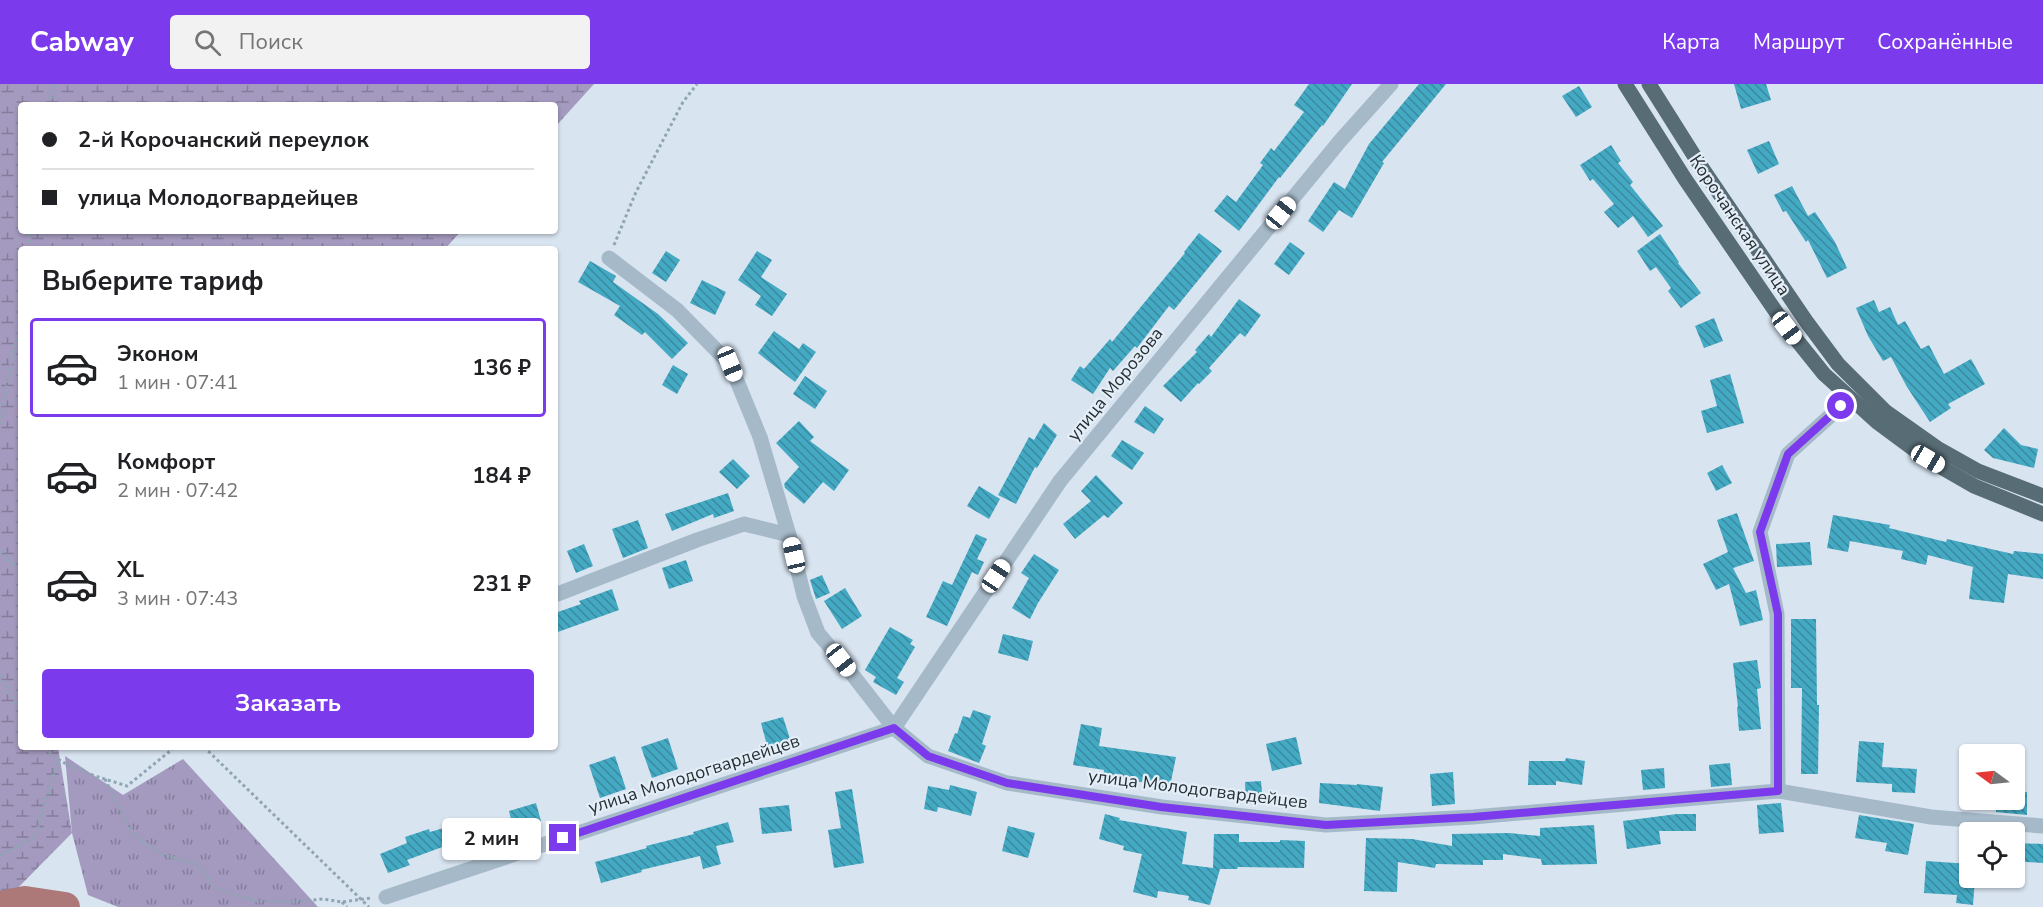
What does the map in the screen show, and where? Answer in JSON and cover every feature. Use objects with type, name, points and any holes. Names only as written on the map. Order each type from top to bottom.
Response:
[{"type":"main road","name":"Корочанская улица","points":[[1625,84],[1685,179],[1807,355],[1877,422],[1928,459],[1974,486],[2043,514]]},
{"type":"main road","name":"Корочанская улица","points":[[1649,84],[1700,165],[1838,364],[1886,412],[1937,448],[1978,471],[2043,496]]},
{"type":"street","name":"улица Морозова","points":[[894,728],[1060,482],[1340,141],[1391,84]]},
{"type":"street","points":[[609,258],[677,310],[730,364],[760,437],[789,535],[804,596],[818,633],[894,728]]},
{"type":"street","points":[[1778,791],[1778,614],[1760,532],[1788,454],[1850,398]]},
{"type":"street","points":[[558,594],[744,524],[789,535]]},
{"type":"street","name":"улица Молодогвардейцев","points":[[386,897],[894,728],[928,756],[1007,783],[1161,807],[1326,825],[1473,817],[1778,791],[1931,817],[2043,826]]},
{"type":"path","points":[[51,102],[54,84]]},
{"type":"path","points":[[609,258],[636,192],[683,102],[697,84]]},
{"type":"path","points":[[0,424],[12,355],[18,337]]},
{"type":"path","points":[[0,552],[18,568]]},
{"type":"path","points":[[0,675],[18,708]]},
{"type":"path","points":[[47,750],[81,771],[127,786],[171,750]]},
{"type":"path","points":[[207,750],[369,907]]},
{"type":"path","points":[[0,856],[36,835],[60,759]]},
{"type":"path","points":[[105,779],[131,832],[161,854],[198,865],[215,888],[256,901],[291,902],[323,899],[342,902],[386,897]]},
{"type":"path","points":[[342,902],[347,907]]},
{"type":"green space","points":[[0,84],[594,84],[558,124],[558,102],[18,102],[18,234],[458,234],[448,246],[18,246],[18,750],[58,750],[72,833],[0,906]]},
{"type":"green space","points":[[65,756],[123,795],[183,759],[318,907],[118,907],[88,895],[72,833]]},
{"type":"building","points":[[1309,84],[1352,84],[1323,126],[1279,177],[1239,231],[1214,211],[1227,195],[1236,202],[1263,165],[1260,163],[1271,148],[1274,151],[1304,112],[1294,105]]},
{"type":"building","points":[[1419,84],[1446,84],[1382,162],[1384,163],[1352,218],[1339,210],[1323,232],[1308,221],[1334,182],[1345,189],[1369,144]]},
{"type":"building","points":[[1734,84],[1766,84],[1771,100],[1741,109]]},
{"type":"building","points":[[1579,86],[1592,107],[1576,117],[1562,96]]},
{"type":"building","points":[[1769,141],[1779,164],[1758,174],[1747,150]]},
{"type":"building","points":[[1611,145],[1621,161],[1618,163],[1633,182],[1630,185],[1663,226],[1648,237],[1633,216],[1618,228],[1604,212],[1614,204],[1593,179],[1590,181],[1580,165]]},
{"type":"building","points":[[1792,186],[1808,216],[1815,212],[1835,242],[1847,268],[1827,278],[1808,240],[1806,242],[1786,211],[1783,212],[1774,195]]},
{"type":"building","points":[[1199,233],[1222,251],[1174,310],[1169,306],[1137,348],[1135,346],[1113,371],[1110,368],[1093,394],[1071,380],[1080,366],[1084,369],[1110,339],[1112,342]]},
{"type":"building","points":[[1660,234],[1701,293],[1681,308],[1668,291],[1671,288],[1656,267],[1650,271],[1637,251]]},
{"type":"building","points":[[1290,242],[1305,253],[1289,275],[1274,264]]},
{"type":"building","points":[[666,251],[680,260],[666,282],[652,273]]},
{"type":"building","points":[[757,251],[772,260],[761,277],[787,294],[772,316],[755,305],[761,296],[738,280]]},
{"type":"building","points":[[590,261],[616,276],[613,282],[658,314],[688,343],[672,359],[645,332],[642,335],[614,315],[620,306],[578,282]]},
{"type":"building","points":[[702,280],[726,292],[715,315],[690,303]]},
{"type":"building","points":[[1239,299],[1261,315],[1245,337],[1240,333],[1209,368],[1212,371],[1181,402],[1163,386],[1197,352],[1195,350],[1209,334],[1211,337]]},
{"type":"building","points":[[1874,300],[1879,312],[1890,307],[1898,325],[1905,321],[1921,349],[1929,345],[1944,374],[1971,359],[1985,384],[1948,404],[1951,408],[1930,422],[1891,357],[1883,361],[1868,336],[1856,308]]},
{"type":"building","points":[[1714,318],[1723,341],[1704,348],[1695,326]]},
{"type":"building","points":[[774,331],[799,349],[803,343],[816,352],[795,382],[758,353]]},
{"type":"building","points":[[673,365],[688,374],[677,394],[662,385]]},
{"type":"building","points":[[1730,374],[1744,423],[1707,433],[1701,411],[1717,406],[1710,380]]},
{"type":"building","points":[[805,376],[827,391],[815,409],[793,394]]},
{"type":"building","points":[[1145,406],[1164,419],[1154,434],[1134,422]]},
{"type":"building","points":[[799,421],[814,437],[810,441],[849,470],[834,491],[823,482],[804,504],[785,488],[784,484],[799,467],[776,443]]},
{"type":"building","points":[[1044,423],[1057,435],[1037,468],[1035,467],[1016,504],[998,495],[1029,437],[1034,440]]},
{"type":"building","points":[[2004,428],[2021,445],[2038,449],[2034,468],[1993,458],[1984,450]]},
{"type":"building","points":[[1122,440],[1144,453],[1132,470],[1111,456]]},
{"type":"building","points":[[733,459],[750,476],[737,489],[719,472]]},
{"type":"building","points":[[1722,465],[1732,483],[1716,491],[1707,473]]},
{"type":"building","points":[[1096,475],[1123,503],[1108,518],[1104,515],[1075,539],[1063,524],[1091,501],[1081,491]]},
{"type":"building","points":[[979,486],[1000,499],[989,519],[967,506]]},
{"type":"building","points":[[728,493],[734,511],[714,518],[713,514],[672,531],[665,514]]},
{"type":"building","points":[[1737,513],[1754,561],[1733,568],[1746,593],[1756,590],[1763,620],[1740,626],[1729,584],[1716,590],[1703,564],[1728,552],[1717,520]]},
{"type":"building","points":[[1833,515],[1890,525],[1889,528],[1946,542],[1947,539],[2013,554],[2014,551],[2043,554],[2043,579],[2008,574],[2004,603],[1969,599],[1973,567],[1928,555],[1926,565],[1901,559],[1903,551],[1850,541],[1848,552],[1827,548]]},
{"type":"building","points":[[638,520],[648,548],[623,558],[612,529]]},
{"type":"building","points":[[976,534],[987,539],[977,559],[984,562],[978,575],[972,572],[947,626],[926,617],[943,581],[952,585]]},
{"type":"building","points":[[1810,542],[1812,565],[1777,567],[1776,544]]},
{"type":"building","points":[[584,544],[593,566],[576,573],[567,551]]},
{"type":"building","points":[[1034,554],[1059,570],[1030,619],[1012,608],[1029,578],[1021,573]]},
{"type":"building","points":[[686,560],[693,581],[669,589],[662,568]]},
{"type":"building","points":[[822,575],[830,593],[816,599],[810,580]]},
{"type":"building","points":[[845,588],[862,616],[842,629],[824,601]]},
{"type":"building","points":[[612,589],[619,610],[558,632],[558,612],[581,604],[579,601]]},
{"type":"building","points":[[1791,619],[1816,619],[1817,705],[1819,705],[1818,774],[1801,774],[1802,688],[1791,688]]},
{"type":"building","points":[[890,627],[913,640],[910,644],[915,647],[897,678],[904,682],[896,695],[873,682],[876,677],[865,670]]},
{"type":"building","points":[[1003,634],[1033,641],[1028,661],[998,653]]},
{"type":"building","points":[[1757,660],[1761,688],[1757,689],[1761,729],[1739,731],[1733,663]]},
{"type":"building","points":[[973,710],[991,716],[982,744],[986,746],[979,763],[948,751],[963,716],[970,718]]},
{"type":"building","points":[[783,717],[791,742],[768,749],[761,723]]},
{"type":"building","points":[[1081,724],[1102,728],[1099,746],[1176,757],[1169,791],[1149,787],[1150,783],[1103,778],[1104,770],[1073,765]]},
{"type":"building","points":[[1296,737],[1302,764],[1272,771],[1266,744]]},
{"type":"building","points":[[668,738],[678,769],[652,778],[641,747]]},
{"type":"building","points":[[1859,741],[1884,743],[1882,767],[1917,769],[1915,793],[1892,792],[1892,784],[1856,782]]},
{"type":"building","points":[[615,756],[626,789],[600,798],[589,765]]},
{"type":"building","points":[[1566,758],[1585,761],[1582,785],[1556,781],[1556,785],[1528,785],[1529,761],[1565,761]]},
{"type":"building","points":[[1730,763],[1732,785],[1711,787],[1709,765]]},
{"type":"building","points":[[1664,768],[1665,788],[1643,790],[1641,770]]},
{"type":"building","points":[[1453,772],[1455,804],[1432,806],[1430,774]]},
{"type":"building","points":[[1261,781],[1263,803],[1246,804],[1245,782]]},
{"type":"building","points":[[1320,783],[1383,787],[1380,811],[1319,803]]},
{"type":"building","points":[[950,785],[977,792],[971,816],[938,807],[937,812],[924,809],[928,786],[949,790]]},
{"type":"building","points":[[852,789],[864,863],[834,868],[828,830],[841,828],[835,792]]},
{"type":"building","points":[[2025,792],[2027,792],[2027,815],[1996,812],[1996,810],[2025,810]]},
{"type":"building","points":[[536,803],[541,821],[513,828],[509,811]]},
{"type":"building","points":[[1781,803],[1784,832],[1759,834],[1757,805]]},
{"type":"building","points":[[789,805],[792,831],[762,834],[759,808]]},
{"type":"building","points":[[1105,814],[1120,818],[1119,820],[1187,832],[1182,864],[1213,868],[1214,834],[1239,834],[1239,842],[1305,841],[1304,868],[1220,869],[1210,905],[1188,900],[1189,896],[1158,891],[1157,898],[1133,892],[1142,854],[1123,850],[1124,846],[1099,839]]},
{"type":"building","points":[[1677,814],[1696,814],[1696,831],[1659,831],[1661,844],[1627,849],[1623,821]]},
{"type":"building","points":[[1859,815],[1914,824],[1908,855],[1885,851],[1887,843],[1855,838]]},
{"type":"building","points":[[478,818],[483,837],[457,845],[456,842],[407,860],[410,865],[388,873],[380,854],[407,843],[405,837]]},
{"type":"building","points":[[728,822],[734,842],[716,846],[721,864],[703,869],[700,856],[641,870],[642,872],[601,883],[595,862]]},
{"type":"building","points":[[1594,825],[1597,864],[1542,865],[1541,859],[1503,854],[1503,860],[1483,860],[1483,865],[1436,864],[1435,868],[1398,862],[1397,892],[1364,891],[1366,838],[1412,839],[1452,846],[1452,834],[1509,833],[1540,836],[1540,828]]},
{"type":"building","points":[[1008,826],[1035,833],[1028,858],[1002,851]]},
{"type":"building","points":[[2025,843],[2043,844],[2043,863],[2025,862]]},
{"type":"building","points":[[1926,861],[1959,863],[1959,888],[1974,888],[1973,905],[1956,903],[1957,895],[1924,893]]},
{"type":"waterway","points":[[0,906],[25,901],[65,907]]},
{"type":"route","points":[[563,838],[894,728],[928,756],[1007,783],[1161,807],[1326,825],[1473,817],[1778,791],[1778,614],[1760,532],[1788,454],[1841,406]]}]
